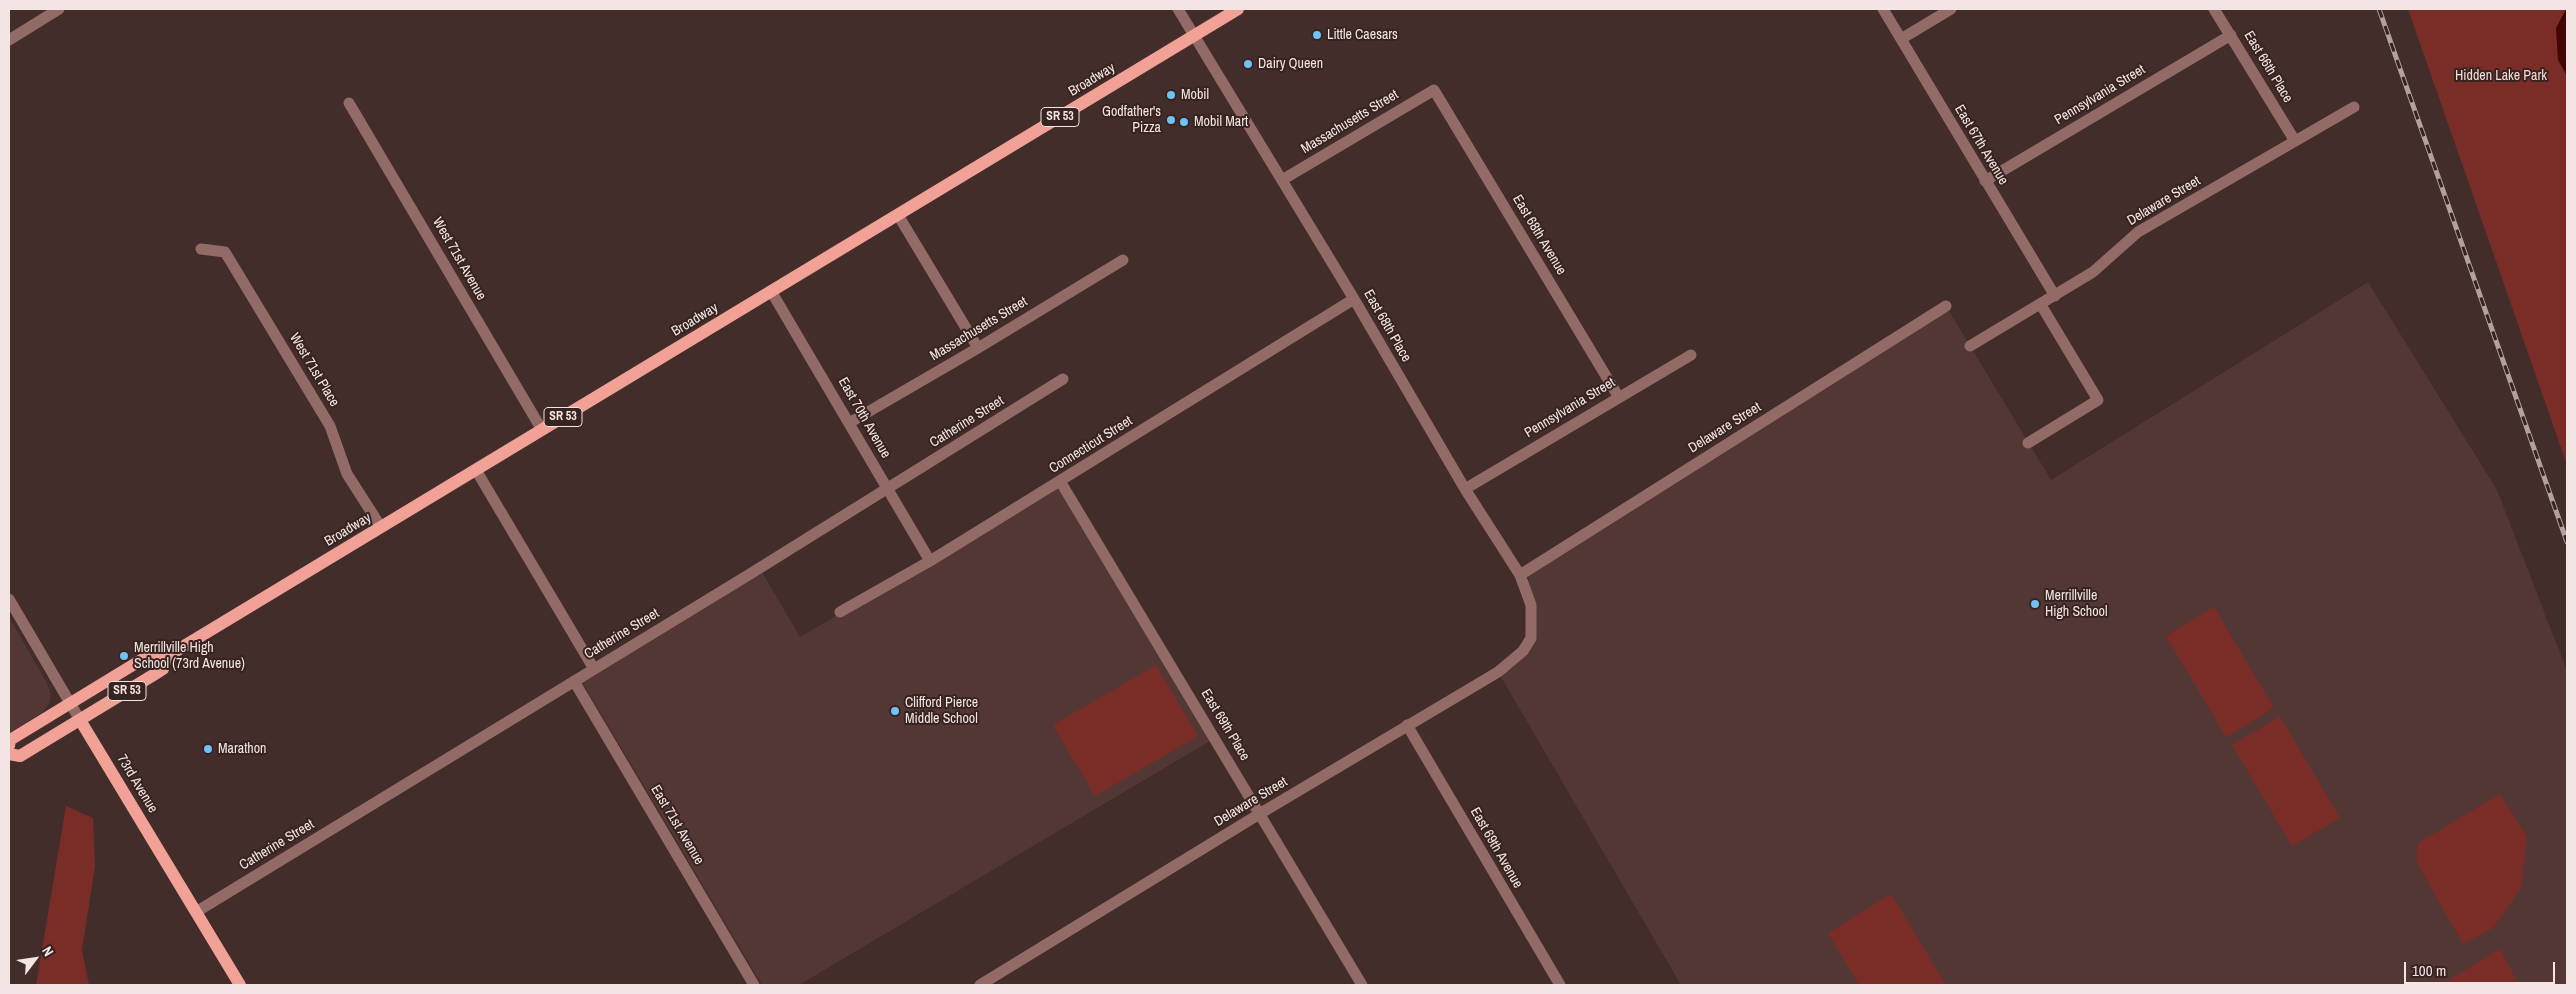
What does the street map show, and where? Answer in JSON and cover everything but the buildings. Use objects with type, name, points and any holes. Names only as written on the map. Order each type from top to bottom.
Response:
[{"type":"main road","name":"Broadway","points":[[9,746],[10,740],[151,654],[166,657],[1238,9]]},
{"type":"main road","name":"Broadway","points":[[9,754],[20,756],[163,669],[166,657]]},
{"type":"main road","name":"73rd Avenue","points":[[80,720],[240,985]]},
{"type":"street","points":[[9,40],[59,9]]},
{"type":"street","name":"East 68th Place","points":[[1178,9],[1354,299],[1465,489],[1520,575],[1531,605],[1531,638]]},
{"type":"street","name":"East 67th Avenue","points":[[1883,9],[2055,296]]},
{"type":"street","points":[[1902,38],[1951,9]]},
{"type":"street","name":"East 66th Place","points":[[2214,9],[2295,141]]},
{"type":"street","name":"Pennsylvania Street","points":[[1985,181],[2230,35]]},
{"type":"street","name":"Massachusetts Street","points":[[1282,180],[1434,90]]},
{"type":"street","name":"East 68th Avenue","points":[[1434,90],[1618,396]]},
{"type":"street","name":"West 71st Avenue","points":[[349,103],[542,430]]},
{"type":"street","name":"Delaware Street","points":[[1970,346],[2093,272],[2138,232],[2354,107]]},
{"type":"street","points":[[898,215],[978,348]]},
{"type":"street","name":"West 71st Place","points":[[201,249],[225,252],[330,426],[347,474],[381,527]]},
{"type":"street","name":"Massachusetts Street","points":[[849,423],[1123,260]]},
{"type":"street","name":"East 70th Avenue","points":[[771,291],[930,560]]},
{"type":"street","name":"Connecticut Street","points":[[840,612],[1060,481],[1354,299]]},
{"type":"street","points":[[2028,443],[2098,400],[2041,304]]},
{"type":"street","name":"Delaware Street","points":[[1520,575],[1946,306]]},
{"type":"street","name":"Pennsylvania Street","points":[[1465,489],[1618,396],[1690,355]]},
{"type":"street","name":"Catherine Street","points":[[196,912],[888,489],[1063,379]]},
{"type":"street","points":[[476,470],[594,669]]},
{"type":"street","name":"East 69th Place","points":[[1060,481],[1261,813],[1362,985]]},
{"type":"street","name":"73rd Avenue","points":[[9,599],[80,720]]},
{"type":"street","name":"Delaware Street","points":[[980,985],[1261,813],[1498,672],[1523,651],[1531,638]]},
{"type":"street","name":"East 71st Avenue","points":[[574,680],[754,985]]},
{"type":"street","name":"East 69th Avenue","points":[[1407,725],[1560,985]]},
{"type":"shaded area","points":[[2566,9],[2567,76],[2558,60],[2556,28]]},
{"type":"shaded area","name":"Merrillville High School","points":[[2368,282],[2497,490],[2567,671],[2567,985],[1681,985],[1498,672],[1531,638],[1528,570],[1946,306],[2051,480]]},
{"type":"shaded area","name":"Clifford Pierce Middle School","points":[[1057,487],[1210,741],[799,985],[762,985],[581,680],[762,572],[800,637]]},
{"type":"shaded area","points":[[9,617],[47,683],[51,694],[50,702],[43,712],[9,733]]},
{"type":"green space","name":"Hidden Lake Park","points":[[2408,9],[2567,9],[2567,465]]},
{"type":"green space","points":[[2214,607],[2274,708],[2226,737],[2166,636]]},
{"type":"green space","points":[[1156,665],[1198,736],[1095,796],[1053,725]]},
{"type":"green space","points":[[2280,716],[2340,818],[2292,846],[2232,745]]},
{"type":"green space","points":[[2500,794],[2527,837],[2521,888],[2493,928],[2463,944],[2416,861],[2418,843]]},
{"type":"green space","points":[[66,806],[93,818],[95,866],[82,950],[89,985],[36,985]]},
{"type":"green space","points":[[1891,894],[1946,985],[1859,985],[1828,933]]},
{"type":"green space","points":[[2500,949],[2519,985],[2440,985]]},
{"type":"railway","points":[[2379,9],[2567,542]]},
{"type":"place","name":"Little Caesars","points":[[1317,35]]},
{"type":"place","name":"Dairy Queen","points":[[1248,64]]},
{"type":"place","name":"Mobil","points":[[1171,95]]},
{"type":"place","name":"Godfather's Pizza","points":[[1171,120]]},
{"type":"place","name":"Mobil Mart","points":[[1184,122]]},
{"type":"place","name":"Merrillville High School","points":[[2035,604]]},
{"type":"place","name":"Merrillville High School (73rd Avenue)","points":[[124,656]]},
{"type":"place","name":"Clifford Pierce Middle School","points":[[895,711]]},
{"type":"place","name":"Marathon","points":[[208,749]]}]
